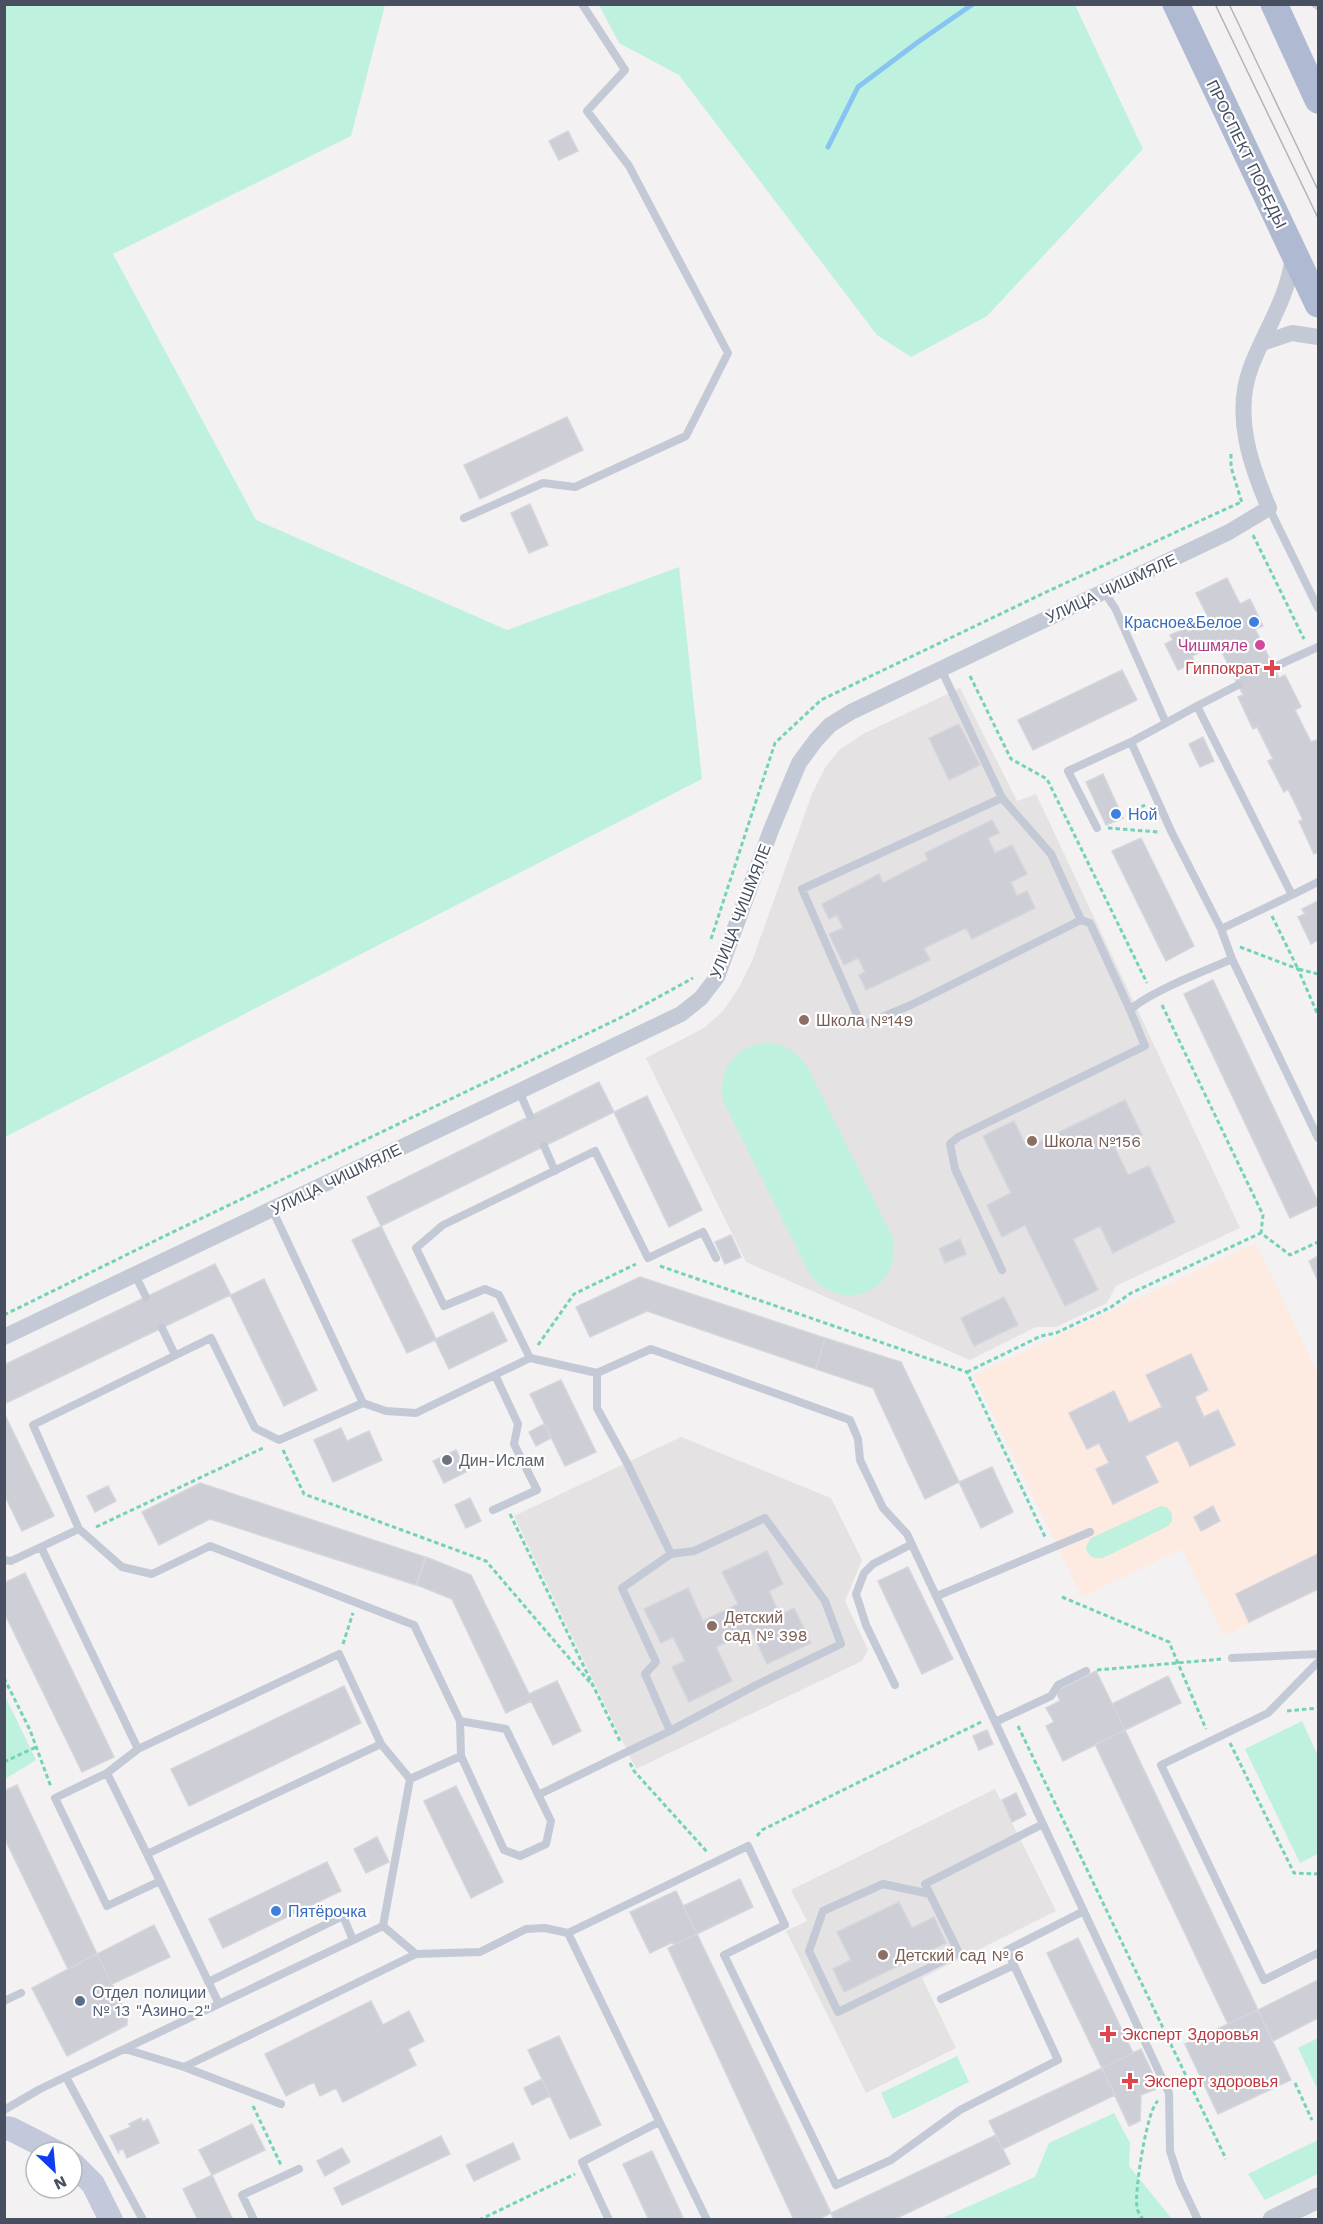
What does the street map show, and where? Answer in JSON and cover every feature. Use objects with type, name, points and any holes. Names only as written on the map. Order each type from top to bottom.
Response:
[{"type":"main road","name":"ПРОСПЕКТ ПОБЕДЫ","points":[[1176,4],[1318,304]]},
{"type":"main road","points":[[1274,4],[1318,100]]},
{"type":"main road","points":[[4,2128],[33,2140]]},
{"type":"main road","points":[[84,2175],[93,2184],[111,2220]]},
{"type":"street","points":[[1269,508],[1254,473],[1243,423],[1245,388],[1251,367],[1283,299],[1290,278],[1293,251]]},
{"type":"street","points":[[1262,343],[1292,333],[1318,337]]},
{"type":"street","name":"УЛИЦА ЧИШМЯЛЕ","points":[[4,1337],[681,1014],[701,998],[717,977],[771,830],[799,763],[830,725],[851,712],[1228,532],[1269,508]]},
{"type":"street","points":[[1273,2220],[1318,2198]]},
{"type":"lane","points":[[464,518],[543,483],[575,487],[686,436],[728,353],[629,166],[587,111],[625,70],[582,4]]},
{"type":"lane","points":[[1269,508],[1318,608]]},
{"type":"lane","points":[[1104,592],[1115,608],[1166,723]]},
{"type":"lane","points":[[1274,667],[1318,646]]},
{"type":"lane","points":[[940,669],[1002,798],[1051,854],[1081,920]]},
{"type":"lane","points":[[1097,828],[1068,771],[1131,742],[1238,685]]},
{"type":"lane","points":[[1197,706],[1292,895]]},
{"type":"lane","points":[[1131,742],[1318,1138]]},
{"type":"lane","points":[[1002,798],[802,889],[859,1019],[865,1024],[911,1005],[1081,920],[1090,923],[1145,1046],[958,1137],[951,1144],[955,1168],[1002,1270]]},
{"type":"lane","points":[[1221,929],[1318,882]]},
{"type":"lane","points":[[1130,1010],[1153,996],[1232,959]]},
{"type":"lane","points":[[519,1091],[530,1116]]},
{"type":"lane","points":[[544,1146],[555,1170]]},
{"type":"lane","points":[[530,1358],[499,1295],[485,1289],[444,1306],[416,1248],[443,1225],[595,1151],[648,1258],[703,1233],[716,1258]]},
{"type":"lane","points":[[272,1209],[363,1403]]},
{"type":"lane","points":[[135,1275],[146,1297]]},
{"type":"lane","points":[[162,1328],[175,1355]]},
{"type":"lane","points":[[460,1721],[506,1729],[551,1821],[546,1844],[520,1856],[504,1850],[461,1756],[460,1721],[414,1625],[210,1546],[152,1574],[122,1567],[81,1531],[33,1425],[211,1338],[255,1428],[279,1440],[363,1403],[386,1411],[416,1413],[530,1358],[597,1373],[651,1348],[850,1420],[858,1438],[860,1460],[883,1508],[907,1534],[912,1544],[1169,2093],[1170,2151],[1180,2182],[1198,2220]]},
{"type":"lane","points":[[597,1373],[597,1408],[627,1463],[671,1554]]},
{"type":"lane","points":[[493,1510],[537,1490],[514,1444],[518,1424],[495,1375]]},
{"type":"lane","points":[[538,1795],[670,1731],[756,1685],[841,1644],[825,1601],[765,1518],[694,1551],[671,1554],[622,1588],[656,1662],[645,1674],[670,1731]]},
{"type":"lane","points":[[4,1560],[11,1561],[41,1546],[81,1531]]},
{"type":"lane","points":[[937,1596],[1090,1532]]},
{"type":"lane","points":[[895,1685],[866,1625],[856,1594],[864,1573],[873,1564],[912,1544]]},
{"type":"lane","points":[[41,1546],[138,1749]]},
{"type":"lane","points":[[160,1881],[107,1906],[55,1798],[107,1773],[138,1749],[339,1654],[381,1744],[410,1779]]},
{"type":"lane","points":[[1232,1658],[1318,1654]]},
{"type":"lane","points":[[1318,1662],[1268,1713],[1161,1765],[1264,1980],[1318,1953]]},
{"type":"lane","points":[[994,1719],[1012,1714],[1051,1696],[1058,1684],[1086,1671]]},
{"type":"lane","points":[[147,1854],[381,1744]]},
{"type":"lane","points":[[410,1779],[461,1756]]},
{"type":"lane","points":[[107,1773],[219,2004]]},
{"type":"lane","points":[[382,1926],[410,1779]]},
{"type":"lane","points":[[930,1894],[883,1884],[823,1911],[809,1952],[838,2013],[959,1953],[930,1894],[925,1884],[1043,1824]]},
{"type":"lane","points":[[184,2067],[416,1954],[480,1952],[526,1929],[545,1928],[568,1933],[748,1846],[785,1925],[724,1955],[836,2185],[891,2160],[960,2110],[1058,2060],[1007,1950],[1084,1911]]},
{"type":"lane","points":[[208,1982],[343,1916],[354,1940]]},
{"type":"lane","points":[[4,2110],[66,2077],[382,1926]]},
{"type":"lane","points":[[382,1926],[416,1954]]},
{"type":"lane","points":[[568,1933],[706,2220]]},
{"type":"lane","points":[[941,1999],[1014,1965]]},
{"type":"lane","points":[[4,2001],[21,1993]]},
{"type":"lane","points":[[125,2049],[184,2067],[281,2104]]},
{"type":"lane","points":[[66,2077],[143,2220]]},
{"type":"lane","points":[[609,2220],[582,2162],[659,2122]]},
{"type":"lane","points":[[254,2220],[242,2195],[299,2169]]},
{"type":"path","points":[[710,943],[775,743],[821,700],[1241,502]]},
{"type":"path","points":[[970,676],[1011,759],[1047,779],[1153,996],[1160,1000],[1263,1215],[1261,1233]]},
{"type":"path","points":[[1128,813],[1157,799]]},
{"type":"path","points":[[1097,828],[1172,833]]},
{"type":"path","points":[[1267,907],[1318,1015]]},
{"type":"path","points":[[1225,941],[1298,969],[1318,974]]},
{"type":"path","points":[[4,1315],[624,1016],[700,975]]},
{"type":"path","points":[[1261,1233],[1290,1255],[1318,1242]]},
{"type":"path","points":[[530,1358],[574,1294],[648,1258],[658,1266],[967,1372],[1041,1336],[1056,1333],[1111,1307],[1131,1293],[1261,1233]]},
{"type":"path","points":[[967,1372],[1050,1549]]},
{"type":"path","points":[[81,1531],[279,1440],[304,1494],[486,1561],[593,1686]]},
{"type":"path","points":[[506,1504],[634,1771],[716,1862]]},
{"type":"path","points":[[1062,1597],[1169,1642],[1211,1741]]},
{"type":"path","points":[[339,1654],[357,1603]]},
{"type":"path","points":[[1086,1671],[1232,1658]]},
{"type":"path","points":[[4,1678],[30,1730],[55,1798]]},
{"type":"path","points":[[1268,1713],[1318,1708]]},
{"type":"path","points":[[1012,1714],[1226,2159]]},
{"type":"path","points":[[748,1846],[762,1830],[994,1719]]},
{"type":"path","points":[[1226,1734],[1294,1873],[1318,1874]]},
{"type":"path","points":[[4,1762],[36,1747]]},
{"type":"path","points":[[1295,2083],[1312,2120]]},
{"type":"path","points":[[245,2089],[286,2175]]},
{"type":"path","points":[[1143,2220],[1137,2206],[1145,2131],[1154,2104],[1169,2093]]},
{"type":"path","points":[[479,2220],[585,2169]]},
{"type":"shaded area","points":[[960,688],[1017,801],[1036,794],[1240,1228],[1116,1286],[1107,1303],[1056,1327],[1036,1327],[970,1360],[746,1262],[646,1058],[704,1028],[723,1011],[738,989],[752,961],[812,794],[825,768],[839,750],[865,733]]},
{"type":"shaded area","points":[[1256,1243],[1318,1374],[1318,1591],[1224,1636],[1182,1549],[1082,1597],[974,1375]]},
{"type":"shaded area","name":"Детский сад № 398","points":[[681,1437],[831,1498],[862,1560],[845,1601],[868,1650],[862,1661],[636,1769],[514,1516]]},
{"type":"shaded area","name":"Детский сад № 6","points":[[995,1789],[1056,1911],[922,1978],[956,2048],[866,2093],[786,1931],[807,1921],[791,1890]]},
{"type":"green space","points":[[5,4],[385,5],[351,136],[113,254],[256,520],[507,630],[679,567],[702,779],[5,1137]]},
{"type":"green space","points":[[599,5],[1075,5],[1143,149],[987,316],[911,357],[877,335],[679,75],[619,43]]},
{"type":"green space","points":[[773,1043],[793,1052],[808,1068],[893,1238],[894,1256],[889,1271],[881,1282],[869,1291],[856,1295],[841,1294],[826,1289],[812,1278],[723,1101],[724,1077],[733,1059],[750,1047]]},
{"type":"green space","points":[[1161,1506],[1167,1507],[1172,1514],[1172,1521],[1168,1526],[1103,1558],[1096,1558],[1089,1554],[1086,1546],[1091,1538]]},
{"type":"green space","points":[[4,1694],[36,1760],[5,1779],[4,1779]]},
{"type":"green space","points":[[1302,1721],[1318,1756],[1318,1854],[1300,1863],[1245,1749]]},
{"type":"green space","points":[[1318,2038],[1318,2090],[1298,2048]]},
{"type":"green space","points":[[957,2056],[969,2082],[893,2119],[881,2093]]},
{"type":"green space","points":[[1114,2113],[1130,2143],[1129,2166],[1172,2219],[940,2219],[1035,2177],[1049,2143]]},
{"type":"green space","points":[[1318,2140],[1318,2174],[1265,2200],[1248,2174]]},
{"type":"building","points":[[568,131],[578,151],[559,160],[549,141]]},
{"type":"building","points":[[567,417],[583,450],[480,499],[464,465]]},
{"type":"building","points":[[530,504],[548,545],[529,553],[511,513]]},
{"type":"building","points":[[1227,578],[1240,604],[1250,599],[1263,626],[1255,629],[1279,678],[1285,675],[1301,707],[1295,710],[1311,742],[1317,740],[1318,743],[1318,852],[1314,854],[1299,821],[1303,820],[1288,789],[1284,792],[1268,761],[1273,759],[1257,727],[1253,729],[1238,697],[1243,695],[1218,644],[1192,656],[1195,662],[1178,670],[1165,644],[1173,640],[1170,635],[1187,628],[1188,632],[1210,621],[1196,593]]},
{"type":"building","points":[[1122,670],[1137,700],[1033,750],[1018,720]]},
{"type":"building","points":[[959,724],[980,765],[949,780],[929,738]]},
{"type":"building","points":[[1203,737],[1214,761],[1200,767],[1189,744]]},
{"type":"building","points":[[1103,774],[1123,818],[1106,825],[1086,782]]},
{"type":"building","points":[[992,820],[999,833],[988,838],[995,853],[1012,845],[1027,874],[1011,882],[1017,896],[1027,891],[1035,908],[972,939],[966,928],[924,948],[930,960],[866,990],[859,975],[865,972],[858,958],[844,965],[829,934],[843,928],[837,915],[829,919],[822,904],[879,874],[883,883],[928,860],[925,853]]},
{"type":"building","points":[[1141,838],[1194,946],[1166,961],[1112,851]]},
{"type":"building","points":[[1318,901],[1318,940],[1311,944],[1298,917],[1305,914],[1302,909]]},
{"type":"building","points":[[1213,980],[1318,1202],[1318,1205],[1290,1218],[1184,994]]},
{"type":"building","points":[[599,1082],[614,1112],[381,1226],[367,1197]]},
{"type":"building","points":[[647,1096],[702,1210],[669,1227],[614,1112]]},
{"type":"building","points":[[1125,1100],[1142,1135],[1115,1148],[1128,1175],[1149,1166],[1175,1222],[1113,1253],[1100,1226],[1073,1239],[1098,1290],[1065,1306],[1025,1225],[1002,1237],[987,1205],[1011,1193],[983,1136],[1014,1121],[1027,1148]]},
{"type":"building","points":[[381,1226],[436,1339],[493,1312],[507,1341],[449,1369],[435,1340],[407,1353],[352,1240]]},
{"type":"building","points":[[731,1235],[741,1257],[725,1264],[715,1242]]},
{"type":"building","points":[[960,1239],[966,1254],[945,1263],[939,1249]]},
{"type":"building","points":[[1318,1256],[1318,1281],[1309,1261]]},
{"type":"building","points":[[215,1264],[231,1295],[264,1279],[317,1390],[284,1406],[230,1295],[4,1404],[4,1365]]},
{"type":"building","points":[[640,1277],[825,1338],[816,1369],[647,1311],[590,1337],[576,1307]]},
{"type":"building","points":[[1004,1297],[1018,1325],[974,1346],[961,1318]]},
{"type":"building","points":[[825,1338],[901,1362],[959,1482],[925,1499],[873,1388],[816,1369]]},
{"type":"building","points":[[1191,1354],[1208,1390],[1195,1397],[1204,1417],[1218,1410],[1235,1445],[1190,1466],[1178,1440],[1145,1456],[1158,1482],[1113,1504],[1096,1469],[1109,1463],[1099,1443],[1087,1449],[1069,1413],[1114,1391],[1129,1423],[1162,1407],[1146,1375]]},
{"type":"building","points":[[561,1380],[596,1452],[565,1466],[530,1394]]},
{"type":"building","points":[[4,1413],[54,1516],[22,1531],[4,1494]]},
{"type":"building","points":[[544,1424],[551,1438],[536,1446],[529,1432]]},
{"type":"building","points":[[341,1428],[347,1441],[369,1431],[382,1460],[333,1482],[314,1440]]},
{"type":"building","points":[[456,1450],[466,1472],[444,1483],[433,1461]]},
{"type":"building","points":[[992,1467],[1013,1512],[981,1528],[959,1482]]},
{"type":"building","points":[[200,1483],[425,1557],[416,1585],[210,1519],[159,1545],[142,1512]]},
{"type":"building","points":[[108,1486],[116,1501],[95,1512],[87,1496]]},
{"type":"building","points":[[470,1498],[481,1521],[466,1528],[455,1505]]},
{"type":"building","points":[[1213,1506],[1220,1521],[1201,1531],[1194,1517]]},
{"type":"building","points":[[767,1551],[783,1584],[769,1591],[780,1615],[794,1608],[811,1643],[767,1664],[751,1630],[716,1647],[732,1681],[689,1702],[672,1667],[685,1661],[673,1637],[661,1643],[644,1609],[688,1588],[703,1621],[738,1604],[722,1572]]},
{"type":"building","points":[[1318,1554],[1318,1589],[1249,1622],[1236,1594]]},
{"type":"building","points":[[426,1557],[471,1575],[529,1694],[557,1681],[581,1731],[553,1745],[531,1701],[506,1713],[452,1599],[417,1585]]},
{"type":"building","points":[[908,1567],[953,1659],[922,1674],[878,1581]]},
{"type":"building","points":[[25,1573],[114,1757],[82,1772],[4,1612],[4,1583]]},
{"type":"building","points":[[1096,1671],[1125,1730],[1063,1761],[1046,1726],[1054,1722],[1046,1708],[1060,1701],[1056,1691]]},
{"type":"building","points":[[1168,1676],[1181,1703],[1125,1730],[1112,1704]]},
{"type":"building","points":[[344,1686],[361,1723],[189,1806],[171,1769]]},
{"type":"building","points":[[987,1730],[993,1744],[979,1750],[973,1736]]},
{"type":"building","points":[[1125,1730],[1258,2010],[1228,2024],[1095,1744]]},
{"type":"building","points":[[17,1785],[97,1954],[68,1969],[4,1837],[4,1791]]},
{"type":"building","points":[[456,1786],[503,1882],[471,1898],[424,1801]]},
{"type":"building","points":[[1016,1793],[1026,1815],[1012,1822],[1002,1800]]},
{"type":"building","points":[[377,1837],[389,1862],[366,1873],[354,1849]]},
{"type":"building","points":[[327,1862],[341,1891],[223,1948],[209,1919]]},
{"type":"building","points":[[740,1879],[753,1907],[697,1934],[683,1906]]},
{"type":"building","points":[[676,1891],[697,1934],[650,1953],[630,1912]]},
{"type":"building","points":[[899,1902],[912,1928],[934,1917],[946,1943],[844,1992],[833,1969],[851,1960],[837,1932]]},
{"type":"building","points":[[154,1925],[170,1957],[112,1984],[97,1954]]},
{"type":"building","points":[[697,1934],[831,2213],[817,2220],[794,2220],[668,1948]]},
{"type":"building","points":[[1078,1938],[1133,2053],[1102,2068],[1047,1953]]},
{"type":"building","name":"Отдел полиции № 13 \"Азино-2\"","points":[[97,1954],[127,2014],[127,2025],[67,2056],[32,1988]]},
{"type":"building","points":[[1318,1980],[1318,2018],[1273,2041],[1258,2010]]},
{"type":"building","points":[[371,2001],[383,2025],[409,2011],[424,2041],[408,2049],[416,2065],[343,2102],[336,2088],[320,2096],[314,2082],[286,2096],[265,2054]]},
{"type":"building","points":[[1258,2010],[1291,2080],[1218,2114],[1185,2044]]},
{"type":"building","points":[[559,2036],[601,2125],[570,2139],[550,2096],[532,2105],[524,2088],[542,2079],[528,2050]]},
{"type":"building","points":[[1141,2049],[1156,2081],[1152,2082],[1156,2089],[1141,2095],[1140,2121],[1129,2126],[1102,2068]]},
{"type":"building","points":[[1102,2068],[1115,2095],[1003,2149],[989,2121]]},
{"type":"building","points":[[542,2079],[550,2096],[532,2105],[524,2088]]},
{"type":"building","points":[[141,2118],[143,2122],[148,2119],[159,2143],[127,2158],[123,2149],[118,2151],[119,2154],[110,2136],[131,2127],[129,2124]]},
{"type":"building","points":[[252,2124],[265,2150],[212,2175],[199,2150]]},
{"type":"building","points":[[996,2135],[1010,2164],[893,2220],[834,2220],[831,2213]]},
{"type":"building","points":[[441,2136],[450,2154],[342,2205],[334,2188]]},
{"type":"building","points":[[513,2143],[520,2159],[474,2181],[466,2165]]},
{"type":"building","points":[[342,2148],[350,2162],[325,2176],[317,2161]]},
{"type":"building","points":[[652,2151],[684,2220],[649,2220],[623,2164]]},
{"type":"building","points":[[212,2175],[233,2220],[198,2220],[183,2189]]},
{"type":"waterway","points":[[828,147],[858,87],[973,4]]},
{"type":"tram line","points":[[1215,4],[1318,218]]},
{"type":"tram line","points":[[1229,4],[1318,190]]},
{"type":"place","name":"Красное&Белое","points":[[1254,622]]},
{"type":"place","name":"Чишмяле","points":[[1260,645]]},
{"type":"place","name":"Гиппократ","points":[[1272,668]]},
{"type":"place","name":"Ной","points":[[1116,814]]},
{"type":"place","name":"Школа №149","points":[[804,1020]]},
{"type":"place","name":"Школа №156","points":[[1032,1141]]},
{"type":"place","name":"Дин-Ислам","points":[[447,1460]]},
{"type":"place","name":"Детский сад № 398","points":[[712,1626]]},
{"type":"place","name":"Пятёрочка","points":[[276,1911]]},
{"type":"place","name":"Детский сад № 6","points":[[883,1955]]},
{"type":"place","name":"Отдел полиции № 13 \"Азино-2\"","points":[[80,2001]]},
{"type":"place","name":"Эксперт Здоровья","points":[[1108,2034]]},
{"type":"place","name":"Эксперт здоровья","points":[[1130,2081]]}]
